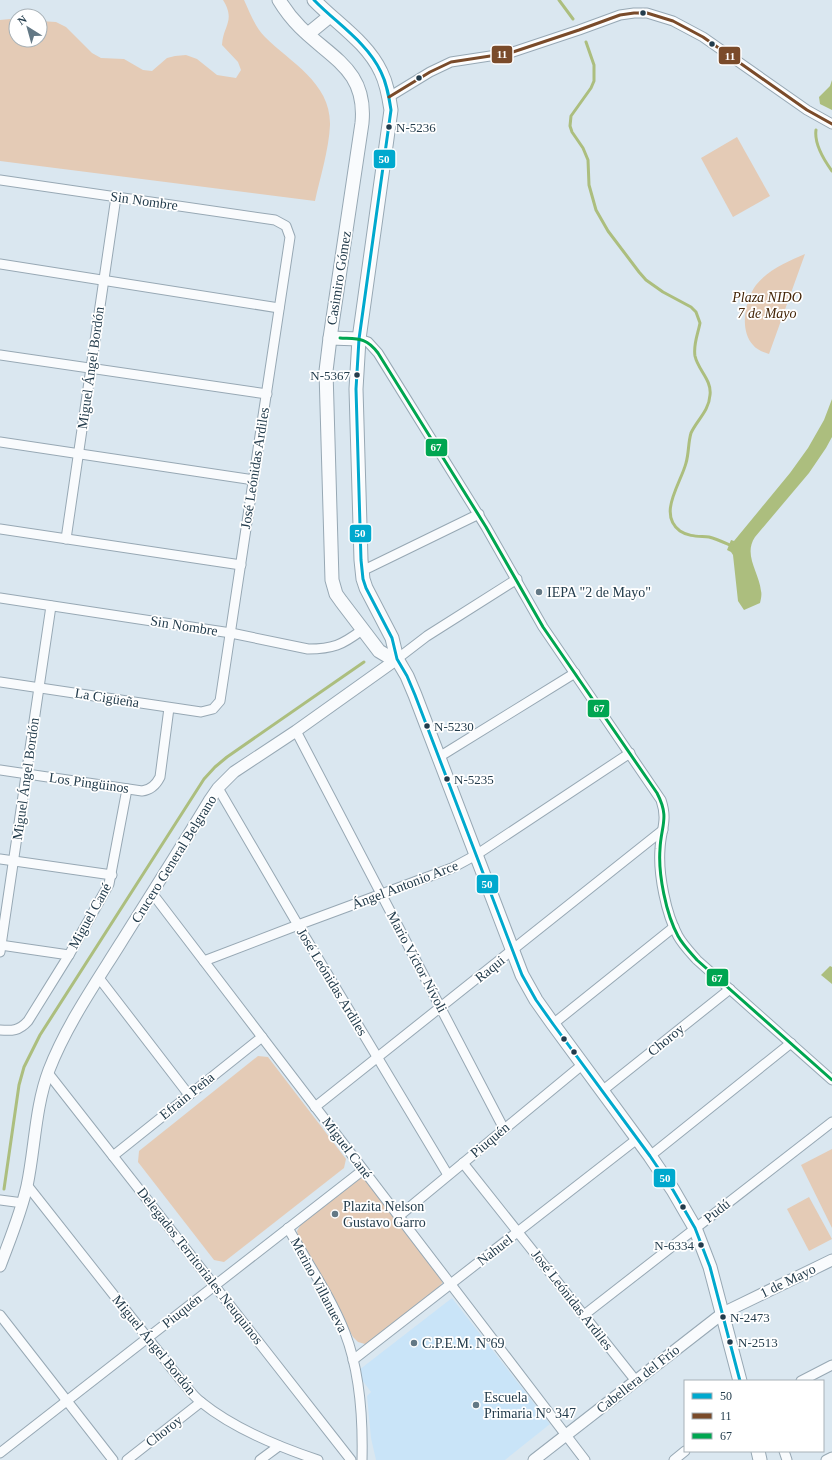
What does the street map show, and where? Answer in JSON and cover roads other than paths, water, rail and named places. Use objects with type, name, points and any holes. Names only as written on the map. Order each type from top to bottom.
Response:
[{"type":"main road","name":"Casimiro Gómez","points":[[279,0],[294,21],[341,63],[350,73],[358,85],[362,97],[363,109],[330,338],[326,387],[332,580],[336,594],[379,651],[389,657],[397,659]]},
{"type":"main road","name":"Casimiro Gómez","points":[[314,0],[353,36],[374,59],[381,71],[389,97],[391,110],[359,339],[356,389],[362,570],[366,588],[392,638],[397,659],[411,685],[512,950],[529,988],[553,1024],[650,1156],[673,1190],[695,1228],[710,1267],[740,1380]]},
{"type":"main road","points":[[308,34],[330,16]]},
{"type":"main road","points":[[330,338],[359,339]]},
{"type":"street","points":[[389,97],[430,72],[452,62],[510,53],[572,33],[620,15],[647,13],[673,21],[703,37],[807,110],[832,124]]},
{"type":"street","name":"Sin Nombre","points":[[0,180],[276,220],[286,226]]},
{"type":"street","name":"Miguel Ángel Bordón","points":[[66,539],[116,197]]},
{"type":"street","name":"José Leónidas Ardiles","points":[[213,709],[220,701],[222,696],[290,237],[286,226]]},
{"type":"street","points":[[0,264],[279,308]]},
{"type":"street","points":[[359,339],[368,342],[378,353],[478,514],[540,621],[661,800],[665,815],[664,830],[660,847],[660,873],[674,927],[683,944],[689,952],[832,1080]]},
{"type":"street","points":[[0,355],[267,394]]},
{"type":"street","points":[[0,442],[254,480]]},
{"type":"street","points":[[362,570],[478,514]]},
{"type":"street","points":[[0,529],[241,565]]},
{"type":"street","name":"Crucero General Belgrano","points":[[0,1266],[23,1203],[39,1107],[48,1073],[64,1038],[99,978],[218,788],[234,772],[296,731],[417,643],[516,580]]},
{"type":"street","name":"Sin Nombre","points":[[0,598],[231,633],[308,648],[320,649],[345,643],[362,630]]},
{"type":"street","name":"Miguel Ángel Bordón","points":[[0,947],[51,606]]},
{"type":"street","points":[[439,757],[575,673]]},
{"type":"street","name":"La Cigüeña","points":[[0,682],[169,708],[201,712],[213,709]]},
{"type":"street","name":"Los Pingüinos","points":[[0,770],[127,789],[142,791],[148,790],[157,783],[160,777],[169,708]]},
{"type":"street","name":"Mario Víctor Nívoli","points":[[296,731],[504,1129]]},
{"type":"street","name":"Ángel Antonio Arce","points":[[204,961],[452,868],[476,855],[630,753]]},
{"type":"street","name":"José Leónidas Ardiles","points":[[218,788],[298,925],[448,1175]]},
{"type":"street","name":"Miguel Cané","points":[[0,1030],[10,1031],[20,1029],[28,1021],[106,892],[112,875],[127,789]]},
{"type":"street","name":"Raqui","points":[[316,1107],[664,830]]},
{"type":"street","points":[[0,859],[112,875]]},
{"type":"street","name":"Miguel Cané","points":[[152,893],[585,1460]]},
{"type":"street","points":[[553,1024],[674,927]]},
{"type":"street","points":[[0,947],[69,955]]},
{"type":"street","points":[[99,978],[189,1095]]},
{"type":"street","name":"Choroy","points":[[602,1091],[730,989]]},
{"type":"street","name":"Efrain Peña","points":[[113,1156],[262,1037]]},
{"type":"street","points":[[650,1156],[791,1042]]},
{"type":"street","name":"Piuquén","points":[[399,1216],[582,1064]]},
{"type":"street","name":"Delegados Territoriales Neuquinos","points":[[48,1073],[351,1460]]},
{"type":"street","name":"Pudú","points":[[584,1315],[832,1122]]},
{"type":"street","name":"Nahuel","points":[[353,1360],[637,1139]]},
{"type":"street","name":"José Leónidas Ardiles","points":[[463,1163],[636,1381]]},
{"type":"street","name":"Piuquén","points":[[0,1453],[363,1170]]},
{"type":"street","name":"Miguel Ángel Bordón","points":[[27,1185],[147,1338],[190,1391],[201,1402],[236,1424],[279,1446],[318,1460]]},
{"type":"street","points":[[0,1200],[23,1203]]},
{"type":"street","name":"Merino Villanueva","points":[[288,1228],[340,1320],[350,1347],[362,1414],[362,1460]]},
{"type":"street","name":"1 de Mayo","points":[[723,1313],[832,1260]]},
{"type":"street","name":"Cabellera del Frío","points":[[534,1460],[723,1313]]},
{"type":"street","points":[[0,1315],[113,1460]]},
{"type":"street","points":[[803,1380],[832,1365]]},
{"type":"street","name":"Choroy","points":[[127,1460],[201,1402]]},
{"type":"street","points":[[260,1460],[279,1446]]},
{"type":"street","points":[[674,1460],[684,1452]]},
{"type":"street","points":[[826,1460],[832,1457]]},
{"type":"waterway","points":[[559,0],[573,19]]},
{"type":"waterway","points":[[586,42],[594,65],[594,81],[591,88],[571,116],[570,126],[588,160],[589,185],[596,210],[608,231],[646,280],[663,292],[691,307],[696,312],[700,323],[695,343],[695,356],[709,385],[710,395],[705,411],[691,433],[686,463],[672,498],[670,507],[673,524],[683,533],[694,536],[709,537],[732,546]]},
{"type":"waterway","points":[[816,130],[818,146],[832,171]]},
{"type":"waterway","points":[[4,1189],[19,1085],[24,1067],[40,1035],[204,779],[227,757],[364,662]]},
{"type":"place","name":"N-5236","points":[[389,127]]},
{"type":"place","name":"N-5367","points":[[357,375]]},
{"type":"place","name":"IEPA \"2 de Mayo\"","points":[[539,592]]},
{"type":"place","name":"N-5230","points":[[427,726]]},
{"type":"place","name":"N-5235","points":[[447,779]]},
{"type":"place","name":"Plazita Nelson Gustavo Garro","points":[[335,1214]]},
{"type":"place","name":"N-6334","points":[[701,1245]]},
{"type":"place","name":"N-2473","points":[[723,1317]]},
{"type":"place","name":"N-2513","points":[[730,1342]]},
{"type":"place","name":"C.P.E.M. Nº69","points":[[414,1343]]},
{"type":"place","name":"Escuela Primaria N° 347","points":[[476,1405]]},
{"type":"park label","name":"Plaza NIDO 7 de Mayo","points":[[767,306]]}]
